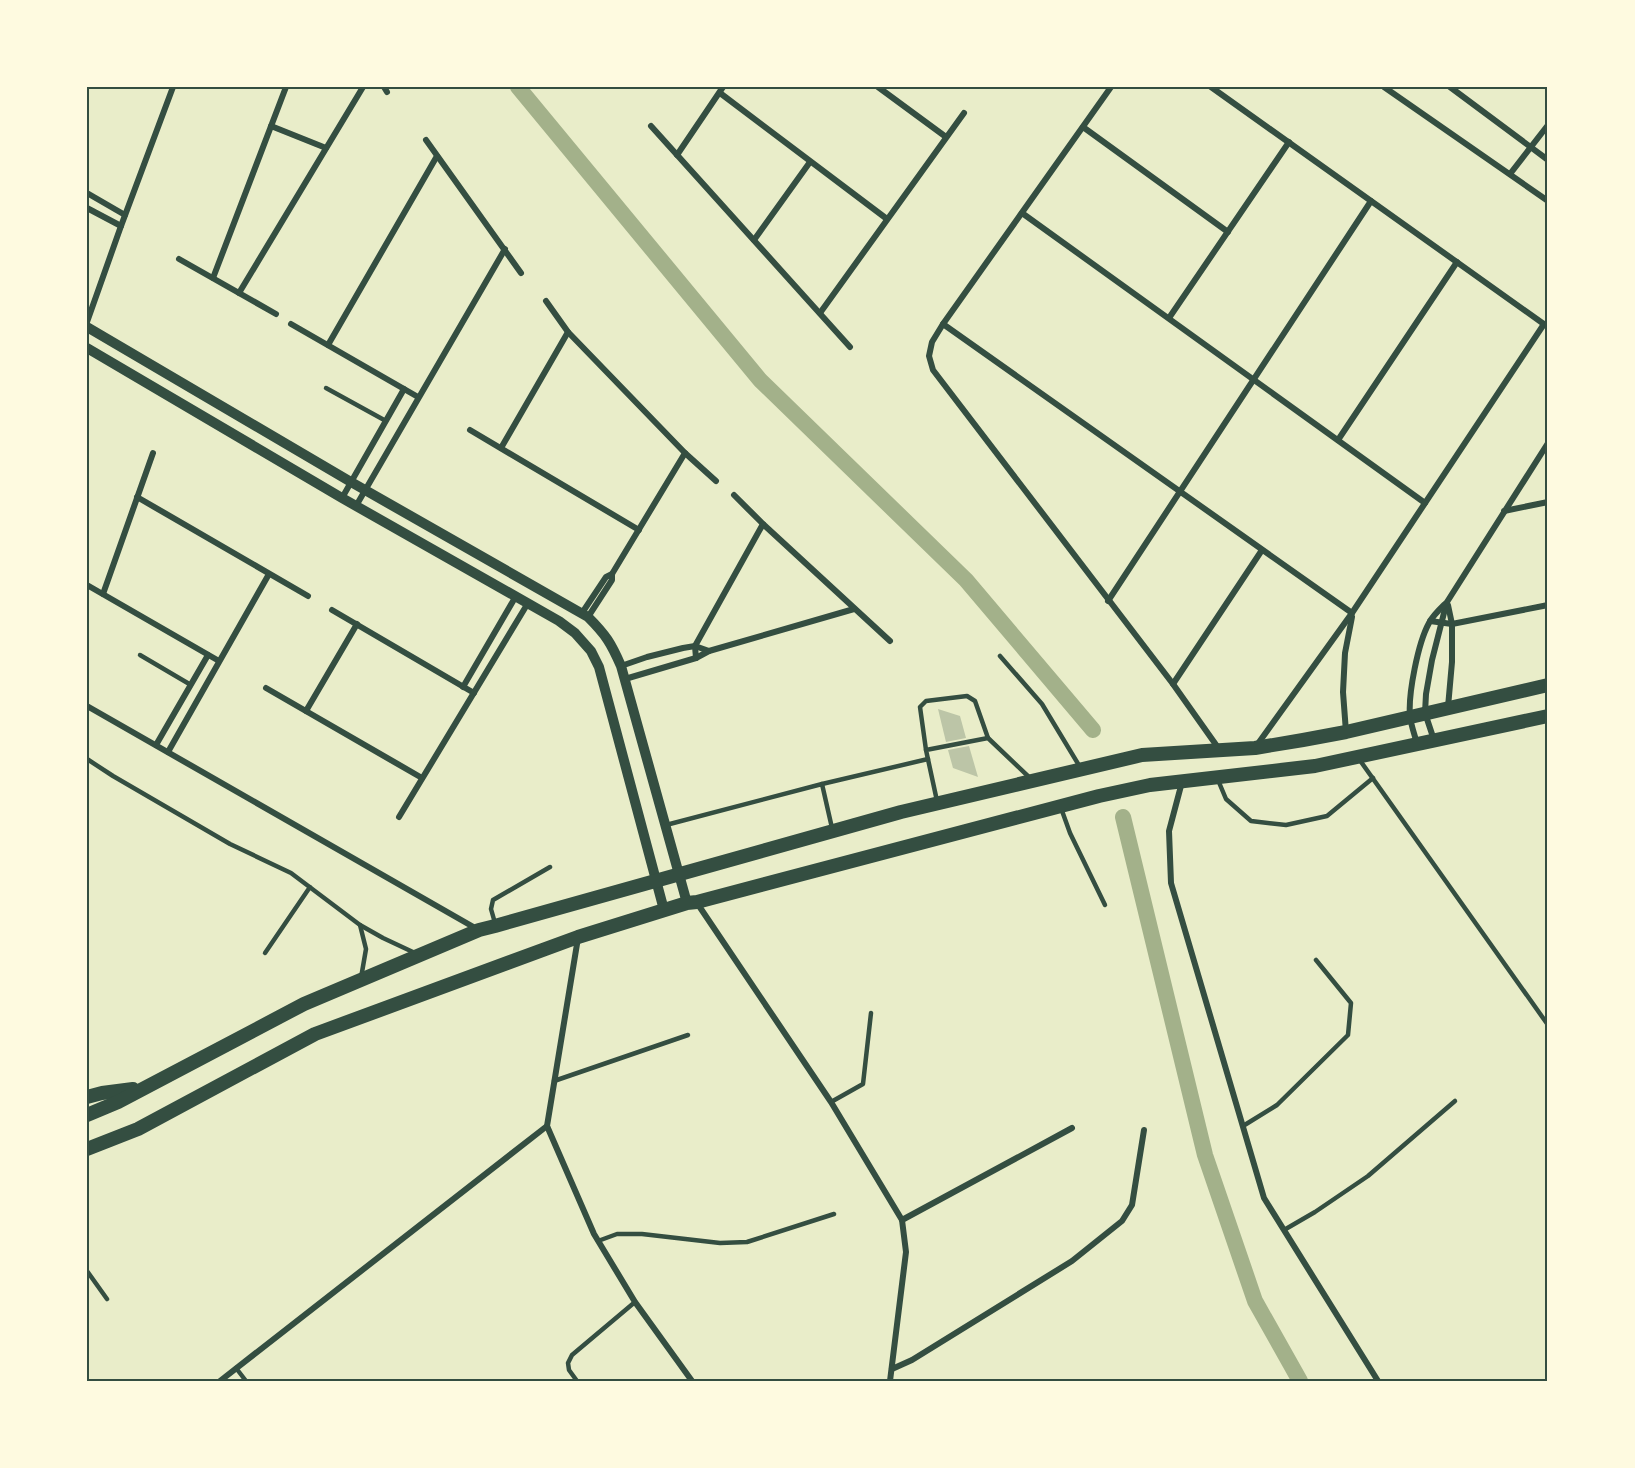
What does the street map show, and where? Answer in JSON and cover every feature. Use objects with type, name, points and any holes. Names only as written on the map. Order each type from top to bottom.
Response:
[{"type":"main road","points":[[87,1115],[118,1102],[304,1004],[479,930],[832,831],[1142,754],[1255,748],[1346,732],[1548,685]]},
{"type":"main road","points":[[87,1149],[138,1130],[315,1034],[578,937],[664,910],[1060,806],[1150,785],[1315,766],[1548,716]]},
{"type":"main road","points":[[87,1097],[144,1088]]},
{"type":"street","points":[[87,322],[120,226],[173,87]]},
{"type":"street","points":[[213,279],[286,87]]},
{"type":"street","points":[[239,293],[363,87]]},
{"type":"street","points":[[878,87],[946,137]]},
{"type":"street","points":[[1111,87],[943,324],[932,342],[929,356],[933,370],[1173,684],[1220,750]]},
{"type":"street","points":[[1211,87],[1546,326],[1352,613],[1255,748]]},
{"type":"street","points":[[1384,87],[1548,201]]},
{"type":"street","points":[[1450,87],[1548,160]]},
{"type":"street","points":[[677,154],[722,90],[810,162],[887,219]]},
{"type":"street","points":[[820,313],[964,113]]},
{"type":"street","points":[[1510,174],[1548,125]]},
{"type":"street","points":[[271,126],[326,148]]},
{"type":"street","points":[[651,126],[850,347]]},
{"type":"street","points":[[1083,127],[1228,232]]},
{"type":"street","points":[[426,140],[521,273]]},
{"type":"street","points":[[1168,318],[1289,142]]},
{"type":"street","points":[[328,345],[437,156]]},
{"type":"street","points":[[754,240],[810,162]]},
{"type":"street","points":[[87,194],[125,215]]},
{"type":"street","points":[[1108,601],[1371,201]]},
{"type":"street","points":[[87,208],[120,226]]},
{"type":"street","points":[[1022,213],[1425,503]]},
{"type":"street","points":[[356,506],[505,249]]},
{"type":"street","points":[[179,259],[276,314]]},
{"type":"street","points":[[1338,440],[1457,262]]},
{"type":"street","points":[[546,301],[568,332],[685,453],[716,481]]},
{"type":"street","points":[[291,324],[418,397]]},
{"type":"street","points":[[943,324],[1352,613]]},
{"type":"street","points":[[87,327],[351,482],[585,615],[602,630],[611,643],[621,666],[679,875],[692,903],[831,1102],[902,1220],[906,1251],[890,1381]]},
{"type":"street","points":[[501,448],[568,332]]},
{"type":"street","points":[[87,348],[342,498],[517,596],[575,633],[591,651],[599,667],[664,910]]},
{"type":"street","points":[[342,498],[404,389]]},
{"type":"street","points":[[470,430],[639,530]]},
{"type":"street","points":[[1417,744],[1410,717],[1414,675],[1422,641],[1430,621],[1447,602],[1548,442]]},
{"type":"street","points":[[103,594],[153,453]]},
{"type":"street","points":[[585,615],[612,580],[612,574],[685,453]]},
{"type":"street","points":[[734,495],[854,609],[890,640]]},
{"type":"street","points":[[137,497],[308,596]]},
{"type":"street","points":[[1504,512],[1548,502]]},
{"type":"street","points":[[696,658],[695,646],[763,524]]},
{"type":"street","points":[[1173,684],[1262,550]]},
{"type":"street","points":[[168,752],[269,574]]},
{"type":"street","points":[[87,585],[219,661]]},
{"type":"street","points":[[463,687],[517,596]]},
{"type":"street","points":[[1434,740],[1425,713],[1429,676],[1447,602]]},
{"type":"street","points":[[1447,602],[1452,624],[1452,662],[1448,707]]},
{"type":"street","points":[[399,817],[528,603]]},
{"type":"street","points":[[1430,621],[1452,624],[1548,605]]},
{"type":"street","points":[[625,679],[696,658],[709,651],[854,609]]},
{"type":"street","points":[[332,610],[474,693]]},
{"type":"street","points":[[1346,732],[1345,653],[1352,613]]},
{"type":"street","points":[[306,711],[357,624]]},
{"type":"street","points":[[621,666],[647,657],[695,646],[709,651]]},
{"type":"street","points":[[156,745],[208,655]]},
{"type":"street","points":[[1414,675],[1429,676]]},
{"type":"street","points":[[266,688],[422,778]]},
{"type":"street","points":[[87,706],[479,930]]},
{"type":"street","points":[[1182,782],[1169,831],[1171,883],[1264,1198],[1378,1381]]},
{"type":"street","points":[[578,937],[547,1126],[598,1242],[635,1302],[692,1381]]},
{"type":"street","points":[[220,1381],[547,1126]]},
{"type":"street","points":[[902,1220],[1072,1128]]},
{"type":"street","points":[[892,1369],[912,1360],[1072,1261],[1122,1221],[1132,1205],[1144,1130]]},
{"type":"lane","points":[[326,388],[386,421]]},
{"type":"lane","points":[[140,655],[191,685]]},
{"type":"lane","points":[[1000,656],[1042,705],[1082,769]]},
{"type":"lane","points":[[938,803],[926,750],[920,707],[926,701],[967,696],[975,701],[988,738],[1034,780]]},
{"type":"lane","points":[[926,750],[988,738]]},
{"type":"lane","points":[[1357,757],[1548,1025]]},
{"type":"lane","points":[[87,759],[230,844],[291,873],[360,925],[420,955]]},
{"type":"lane","points":[[666,825],[928,759]]},
{"type":"lane","points":[[1217,778],[1226,799],[1251,820],[1286,825],[1327,816],[1373,778]]},
{"type":"lane","points":[[822,784],[832,831]]},
{"type":"lane","points":[[1060,806],[1070,833],[1105,905]]},
{"type":"lane","points":[[495,926],[491,909],[492,900],[550,867]]},
{"type":"lane","points":[[265,953],[310,887]]},
{"type":"lane","points":[[360,925],[366,949],[360,981]]},
{"type":"lane","points":[[1243,1126],[1277,1105],[1348,1035],[1351,1003],[1316,960]]},
{"type":"lane","points":[[831,1102],[863,1084],[871,1013]]},
{"type":"lane","points":[[554,1081],[688,1035]]},
{"type":"lane","points":[[1284,1230],[1368,1176],[1455,1101]]},
{"type":"lane","points":[[598,1242],[616,1234],[642,1234],[720,1243],[747,1242],[834,1214]]},
{"type":"lane","points":[[87,1271],[107,1299]]},
{"type":"lane","points":[[577,1381],[569,1370],[568,1363],[572,1355],[635,1302]]},
{"type":"lane","points":[[236,1368],[246,1381]]},
{"type":"building","points":[[938,709],[960,716],[966,738],[946,742]]},
{"type":"building","points":[[969,746],[978,777],[953,768],[948,750]]},
{"type":"waterway","points":[[518,87],[760,380],[966,580],[1093,730]]},
{"type":"waterway","points":[[1123,817],[1205,1155],[1255,1301],[1300,1381]]}]
